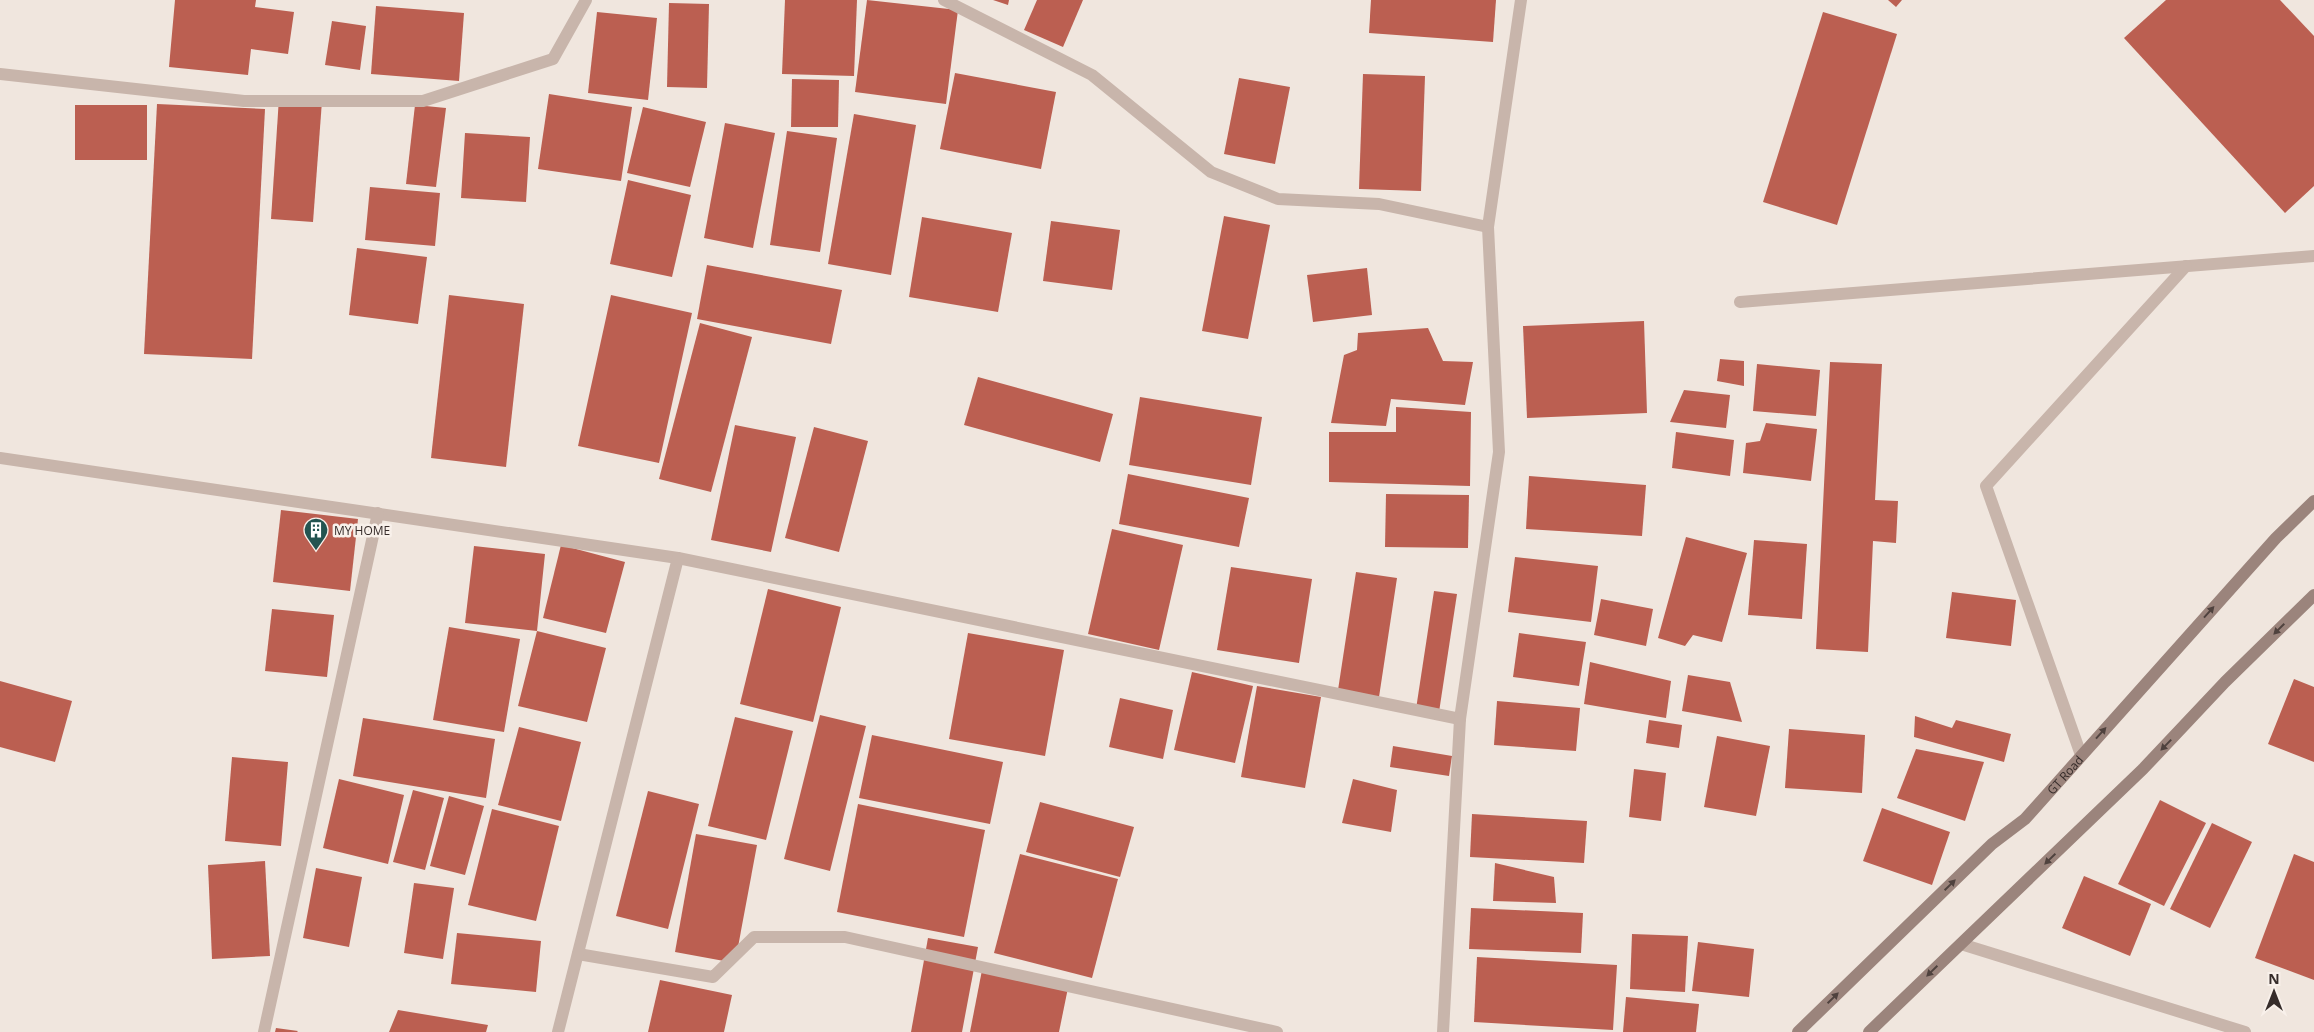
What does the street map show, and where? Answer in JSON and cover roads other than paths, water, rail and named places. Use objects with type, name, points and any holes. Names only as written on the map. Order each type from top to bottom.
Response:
[{"type":"main road","name":"GT Road","points":[[1798,1032],[1992,844],[2025,819],[2276,538],[2314,500]]},
{"type":"main road","points":[[1870,1032],[2143,769],[2225,682],[2314,595]]},
{"type":"street","points":[[0,74],[244,101],[423,101],[553,59],[586,0]]},
{"type":"street","points":[[944,0],[1092,75],[1210,172],[1278,199],[1379,204],[1488,227]]},
{"type":"street","points":[[1443,1032],[1460,718],[1499,452],[1488,227],[1521,0]]},
{"type":"street","points":[[1740,302],[2314,256]]},
{"type":"street","points":[[2081,755],[1986,486],[2186,266]]},
{"type":"street","points":[[0,458],[678,558],[1460,718]]},
{"type":"street","points":[[264,1032],[378,513]]},
{"type":"street","points":[[558,1032],[678,558]]},
{"type":"street","points":[[578,954],[713,977],[754,937],[845,937],[1277,1032]]},
{"type":"street","points":[[1961,944],[2245,1032]]},
{"type":"place","name":"MY HOME","points":[[316,551]]}]
